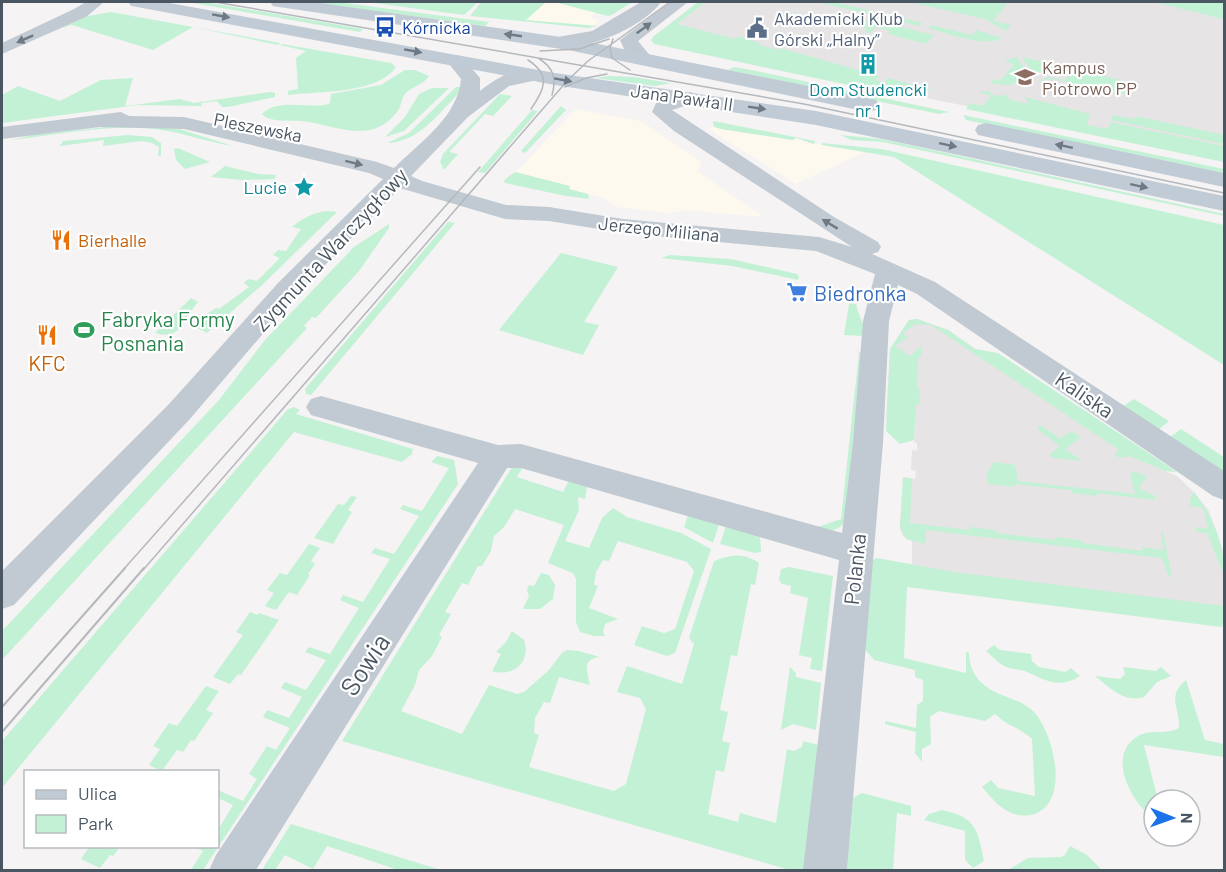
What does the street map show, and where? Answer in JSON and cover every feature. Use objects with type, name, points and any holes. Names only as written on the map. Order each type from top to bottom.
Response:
[{"type":"main road","name":"Jana Pawła II","points":[[137,2],[535,75],[690,98],[877,130],[1224,204]]},
{"type":"main road","name":"Jana Pawła II","points":[[279,2],[559,42],[891,110]]},
{"type":"main road","points":[[964,125],[1224,180]]},
{"type":"street","points":[[2,49],[80,13],[96,2]]},
{"type":"street","points":[[559,42],[581,41],[605,34],[652,2]]},
{"type":"street","points":[[644,59],[631,47],[629,40],[680,2]]},
{"type":"street","name":"Zygmunta Warczygłowy","points":[[455,60],[471,78],[461,112]]},
{"type":"street","name":"Zygmunta Warczygłowy","points":[[2,594],[179,412],[288,288],[461,112],[502,82],[535,75]]},
{"type":"street","name":"Kaliska","points":[[690,98],[669,102],[664,105],[662,112],[674,123],[826,222],[892,271],[946,303],[1224,487]]},
{"type":"street","name":"Pleszewska","points":[[2,133],[148,114],[205,117],[392,154],[404,170]]},
{"type":"street","name":"Jerzego Miliana","points":[[404,170],[429,191],[506,212],[549,214],[623,226],[769,242],[892,271]]},
{"type":"street","name":"Polanka","points":[[825,870],[868,443],[876,321],[892,271]]},
{"type":"street","points":[[321,406],[498,457],[521,456],[856,551]]},
{"type":"street","name":"Sowia","points":[[231,870],[498,457]]},
{"type":"shaded area","points":[[539,2],[554,2],[596,12],[591,17],[600,21],[592,27],[525,20],[544,4]]},
{"type":"shaded area","name":"Kampus Piotrowo PP","points":[[706,2],[1224,2],[1224,158],[748,62],[655,40]]},
{"type":"shaded area","points":[[576,109],[641,121],[702,162],[697,171],[764,217],[683,210],[670,213],[616,207],[604,198],[569,189],[570,186],[516,172]]},
{"type":"shaded area","points":[[714,127],[792,140],[797,138],[804,142],[865,152],[796,184],[708,129]]},
{"type":"shaded area","points":[[917,319],[948,330],[1130,456],[1177,476],[1194,492],[1209,511],[1224,554],[1224,609],[912,570],[912,541],[903,536],[900,528],[903,477],[915,479],[916,471],[911,470],[912,450],[917,451],[917,443],[914,442],[915,424],[886,418],[890,349],[909,320]]},
{"type":"green space","points":[[187,2],[205,2],[363,29],[360,32]]},
{"type":"green space","points":[[309,2],[337,2],[489,22],[485,26]]},
{"type":"green space","points":[[366,2],[478,2],[464,15]]},
{"type":"green space","points":[[481,2],[545,3],[526,20],[598,26],[588,28],[470,16]]},
{"type":"green space","points":[[554,2],[632,2],[608,16]]},
{"type":"green space","points":[[698,2],[706,2],[677,24],[735,39],[738,36],[760,43],[759,45],[778,50],[780,48],[879,76],[876,80],[883,83],[888,78],[932,90],[905,93],[905,97],[654,44],[651,40],[654,36]]},
{"type":"green space","points":[[817,2],[833,2],[923,23],[920,26]]},
{"type":"green space","points":[[909,2],[998,2],[1007,4],[993,21],[1011,25],[1006,31],[985,19]]},
{"type":"green space","points":[[1154,2],[1224,2],[1224,19],[1223,19]]},
{"type":"green space","points":[[111,12],[193,27],[153,50],[72,25],[62,28],[88,16]]},
{"type":"green space","points":[[788,12],[819,20],[820,24],[795,26],[777,21]]},
{"type":"green space","points":[[872,20],[934,35],[926,44],[888,34],[890,31],[876,27],[870,33],[865,32],[867,29],[859,26],[863,21]]},
{"type":"green space","points":[[931,25],[972,35],[976,30],[1002,38],[995,41],[976,41],[928,28]]},
{"type":"green space","points":[[194,27],[280,43],[278,45]]},
{"type":"green space","points":[[280,45],[391,63],[396,67],[387,76],[362,87],[288,95],[288,91],[298,89],[296,58],[306,51]]},
{"type":"green space","points":[[1017,57],[1030,78],[1009,85],[993,84],[992,80],[1002,79],[1014,64],[1004,61]]},
{"type":"green space","points":[[1022,57],[1125,81],[1129,85],[1127,94],[1053,79],[1037,82],[1049,77],[1066,80],[1068,72],[1044,67],[1034,76]]},
{"type":"green space","points":[[734,67],[949,112],[939,114],[728,70]]},
{"type":"green space","points":[[405,70],[415,70],[429,76],[424,82],[407,92],[397,112],[387,122],[376,128],[352,131],[302,121],[275,120],[262,114],[278,106],[324,105],[330,103],[331,94],[381,85]]},
{"type":"green space","points":[[609,76],[671,83],[655,86],[595,78]]},
{"type":"green space","points":[[133,78],[125,106],[180,99],[194,103],[270,92],[275,93],[275,97],[228,107],[222,107],[217,101],[201,103],[202,106],[138,105],[2,123],[2,95],[18,86],[60,101],[101,80]]},
{"type":"green space","points":[[456,87],[463,87],[427,126],[409,138],[387,143],[409,133]]},
{"type":"green space","points":[[432,88],[449,88],[404,131],[385,137],[405,117],[419,94]]},
{"type":"green space","points":[[990,91],[991,95],[1004,96],[1005,93],[1010,100],[1029,104],[1025,97],[1090,114],[1087,125],[1108,129],[1110,122],[1224,146],[1224,162],[966,109],[970,103],[983,106],[991,96],[979,92]]},
{"type":"green space","points":[[500,94],[512,96],[493,116],[485,114],[449,152],[458,154],[444,170],[440,162],[443,154]]},
{"type":"green space","points":[[561,106],[566,110],[525,153],[521,151]]},
{"type":"green space","points":[[532,110],[538,111],[485,173],[478,172]]},
{"type":"green space","points":[[963,115],[1224,169],[1224,173],[966,120]]},
{"type":"green space","points":[[1112,115],[1134,119],[1136,116],[1224,135],[1224,144],[1111,120]]},
{"type":"green space","points":[[713,121],[815,141],[814,144],[797,138],[792,140],[721,129],[714,127]]},
{"type":"green space","points":[[124,125],[179,129],[233,146],[165,130],[137,128],[101,129],[11,140],[33,135]]},
{"type":"green space","points":[[128,135],[152,137],[161,143],[161,156],[158,156],[159,147],[141,141],[103,146],[104,140],[60,146],[63,141]]},
{"type":"green space","points":[[840,135],[880,139],[914,146],[1224,214],[1224,216],[883,142],[852,140]]},
{"type":"green space","points":[[822,143],[881,149],[1224,225],[1224,365],[894,157],[822,145]]},
{"type":"green space","points":[[178,148],[210,162],[185,169],[176,160],[174,149]]},
{"type":"green space","points":[[225,166],[258,174],[276,175],[275,179],[242,180],[211,177]]},
{"type":"green space","points":[[515,172],[570,186],[569,189],[588,194],[589,199],[505,183],[504,180]]},
{"type":"green space","points":[[328,211],[337,212],[261,286],[207,333],[197,328],[199,319],[216,308],[219,309],[249,287],[244,283],[248,279],[257,281],[280,258],[273,255],[278,250],[286,251],[301,229],[292,227],[309,216]]},
{"type":"green space","points":[[448,222],[455,223],[311,395],[306,394],[305,389]]},
{"type":"green space","points":[[389,224],[389,228],[359,271],[316,318],[312,317],[304,326],[307,328],[2,660],[2,631],[219,400],[265,340],[354,247]]},
{"type":"green space","points":[[561,253],[618,267],[584,322],[599,325],[583,355],[499,330]]},
{"type":"green space","points":[[670,255],[731,259],[797,274],[799,277],[798,280],[732,266],[661,258]]},
{"type":"green space","points":[[191,298],[198,302],[177,331],[164,335],[155,333]]},
{"type":"green space","points":[[849,304],[856,304],[864,328],[864,336],[844,335]]},
{"type":"green space","points":[[917,319],[948,330],[975,349],[998,353],[1177,472],[1165,471],[1129,456],[1120,458],[1114,455],[1119,450],[931,325],[916,324],[903,333],[908,337],[895,346],[910,356],[922,345],[921,356],[918,358],[917,389],[920,390],[919,405],[916,405],[914,440],[900,444],[886,431],[890,349],[909,320]]},
{"type":"green space","points":[[856,350],[862,354],[846,521],[830,531],[812,529],[841,519],[859,353]]},
{"type":"green space","points":[[1134,399],[1169,421],[1157,431],[1122,407]]},
{"type":"green space","points":[[294,407],[300,410],[296,414],[413,449],[412,454],[402,462],[294,432],[2,788],[2,741],[288,409]]},
{"type":"green space","points":[[1041,425],[1060,439],[1071,431],[1081,437],[1065,449],[1082,461],[1053,458],[1049,455],[1060,446],[1037,429]]},
{"type":"green space","points":[[1181,429],[1224,457],[1224,474],[1169,438]]},
{"type":"green space","points":[[437,456],[454,460],[458,484],[219,846],[219,828],[233,805],[219,798],[219,790],[243,801],[257,779],[249,774],[267,746],[276,750],[290,728],[263,717],[267,710],[289,718],[302,697],[281,688],[285,682],[306,690],[326,660],[305,652],[309,647],[330,654],[359,608],[340,600],[343,595],[363,602],[390,559],[371,553],[375,548],[394,554],[419,516],[400,509],[403,505],[422,511],[449,468],[431,462]]},
{"type":"green space","points":[[994,462],[1015,465],[1018,481],[1135,494],[1130,474],[1133,471],[1147,476],[1139,488],[1155,496],[1155,500],[1097,493],[1097,496],[1072,493],[1071,490],[1014,484],[1015,487],[988,484],[986,475]]},
{"type":"green space","points":[[514,464],[524,465],[517,477],[563,492],[570,479],[587,486],[585,499],[578,497],[579,510],[565,541],[589,548],[602,518],[613,508],[627,517],[681,533],[711,549],[675,653],[667,656],[634,645],[642,626],[664,633],[675,629],[694,571],[687,562],[618,541],[609,561],[603,560],[596,572],[594,585],[598,586],[589,608],[618,619],[605,624],[603,632],[605,636],[580,632],[576,622],[576,579],[573,573],[548,563],[564,525],[515,509],[504,527],[494,536],[491,551],[482,566],[478,566],[468,585],[462,583],[445,612],[451,614],[439,635],[442,637],[432,656],[419,670],[415,685],[401,711],[462,734],[489,685],[517,694],[524,692],[548,671],[567,650],[600,657],[588,663],[590,685],[559,677],[550,703],[544,702],[535,718],[534,733],[539,735],[529,767],[614,791],[626,784],[646,709],[640,698],[617,692],[627,666],[682,684],[694,644],[689,638],[714,561],[732,556],[747,557],[759,563],[755,585],[751,584],[737,656],[731,655],[720,710],[728,712],[722,741],[730,743],[724,772],[716,770],[708,814],[738,822],[740,813],[776,823],[787,749],[794,751],[802,747],[803,741],[822,746],[809,870],[790,870],[342,741]]},
{"type":"green space","points":[[903,477],[912,479],[910,523],[969,530],[969,527],[995,530],[996,533],[1055,540],[1055,537],[1081,540],[1082,543],[1143,551],[1142,547],[1163,550],[1161,531],[1172,577],[1169,577],[1162,558],[926,530],[926,544],[906,539],[900,528]]},
{"type":"green space","points":[[1194,492],[1207,511],[1220,542],[1224,575],[1207,533],[1197,532],[1195,527],[1208,529],[1203,508],[1190,506],[1190,499]]},
{"type":"green space","points":[[351,496],[357,497],[348,510],[352,512],[333,544],[314,538],[338,504],[344,505]]},
{"type":"green space","points":[[689,512],[720,521],[713,543],[684,527]]},
{"type":"green space","points":[[727,523],[760,536],[761,552],[755,553],[720,544]]},
{"type":"green space","points":[[309,544],[320,548],[311,561],[315,564],[308,574],[310,575],[297,595],[289,592],[276,610],[265,606],[274,593],[267,590],[280,573],[287,575]]},
{"type":"green space","points":[[877,558],[954,572],[1224,606],[1224,623],[1221,627],[907,587],[904,658],[966,673],[966,652],[969,653],[972,669],[978,679],[993,691],[1027,706],[1041,721],[1052,751],[1055,784],[1052,798],[1044,809],[1023,816],[1003,808],[982,787],[991,780],[998,788],[1035,796],[1032,739],[1027,735],[995,714],[985,721],[939,711],[930,717],[931,744],[922,749],[922,762],[915,753],[916,732],[885,724],[885,721],[916,728],[917,705],[923,701],[923,680],[915,677],[915,670],[874,660],[864,648],[871,561]]},
{"type":"green space","points":[[789,567],[833,576],[822,671],[810,669],[812,658],[799,655],[808,598],[790,593],[791,586],[782,584],[779,580],[781,569]]},
{"type":"green space","points":[[541,573],[549,575],[555,585],[553,599],[540,609],[523,609],[529,596],[527,589],[529,585],[534,586]]},
{"type":"green space","points":[[250,612],[279,620],[241,675],[238,674],[230,684],[213,677],[243,635],[236,632]]},
{"type":"green space","points":[[512,631],[524,640],[526,648],[523,661],[519,666],[507,672],[492,671],[501,654],[496,652],[506,642]]},
{"type":"green space","points":[[994,645],[1000,650],[1031,654],[1032,661],[1039,667],[1066,672],[1071,668],[1080,676],[1059,683],[1009,668],[986,651]]},
{"type":"green space","points":[[790,667],[796,673],[796,677],[821,683],[816,730],[793,724],[781,730]]},
{"type":"green space","points":[[1123,667],[1156,671],[1161,667],[1171,676],[1157,682],[1144,697],[1130,698],[1112,690],[1095,676],[1120,679],[1125,674]]},
{"type":"green space","points":[[1186,680],[1205,740],[1224,744],[1224,757],[1144,745],[1155,788],[1142,788],[1142,807],[1125,779],[1123,755],[1128,745],[1138,736],[1179,728],[1175,697]]},
{"type":"green space","points":[[206,686],[219,691],[206,710],[213,713],[194,741],[191,740],[183,752],[177,750],[163,770],[149,765],[160,749],[153,746],[169,723],[177,726]]},
{"type":"green space","points":[[862,793],[911,806],[911,816],[897,813],[893,870],[847,870],[853,798]]},
{"type":"green space","points":[[942,810],[962,817],[974,826],[984,861],[973,868],[965,860],[965,831],[924,820],[929,814]]},
{"type":"green space","points":[[291,824],[441,870],[398,870],[327,846],[313,869],[285,855],[275,870],[262,870]]},
{"type":"green space","points":[[1070,846],[1087,855],[1102,870],[1008,870],[1028,858],[1061,857],[1065,855]]},
{"type":"green space","points":[[89,848],[119,848],[100,868],[81,859]]},
{"type":"green space","points":[[196,848],[218,848],[203,870],[191,870],[203,851]]},
{"type":"tram line","points":[[215,2],[583,66]]},
{"type":"tram line","points":[[611,44],[670,2]]},
{"type":"tram line","points":[[540,51],[579,49],[609,39]]},
{"type":"tram line","points":[[611,44],[613,39]]},
{"type":"tram line","points":[[583,66],[611,44]]},
{"type":"tram line","points":[[611,44],[612,58],[630,70]]},
{"type":"tram line","points":[[538,58],[547,65],[554,78],[552,95]]},
{"type":"tram line","points":[[528,60],[543,77],[540,95],[531,109]]},
{"type":"tram line","points":[[143,570],[567,81],[583,66]]},
{"type":"tram line","points":[[583,66],[804,104],[1224,193]]},
{"type":"tram line","points":[[565,87],[586,78],[607,74]]},
{"type":"tram line","points":[[123,570],[480,167]]},
{"type":"tram line","points":[[2,707],[125,568]]},
{"type":"tram line","points":[[2,732],[144,568]]},
{"type":"place","name":"Kórnicka","points":[[385,27]]},
{"type":"place","name":"Akademicki Klub Górski „Halny”","points":[[757,28]]},
{"type":"place","name":"Dom Studencki nr 1","points":[[868,64]]},
{"type":"place","name":"Kampus Piotrowo PP","points":[[1025,77]]},
{"type":"place","name":"Lucie","points":[[304,187]]},
{"type":"place","name":"Bierhalle","points":[[61,240]]},
{"type":"place","name":"Biedronka","points":[[797,292]]},
{"type":"place","name":"Fabryka Formy Posnania","points":[[84,330]]},
{"type":"place","name":"KFC","points":[[47,335]]}]
